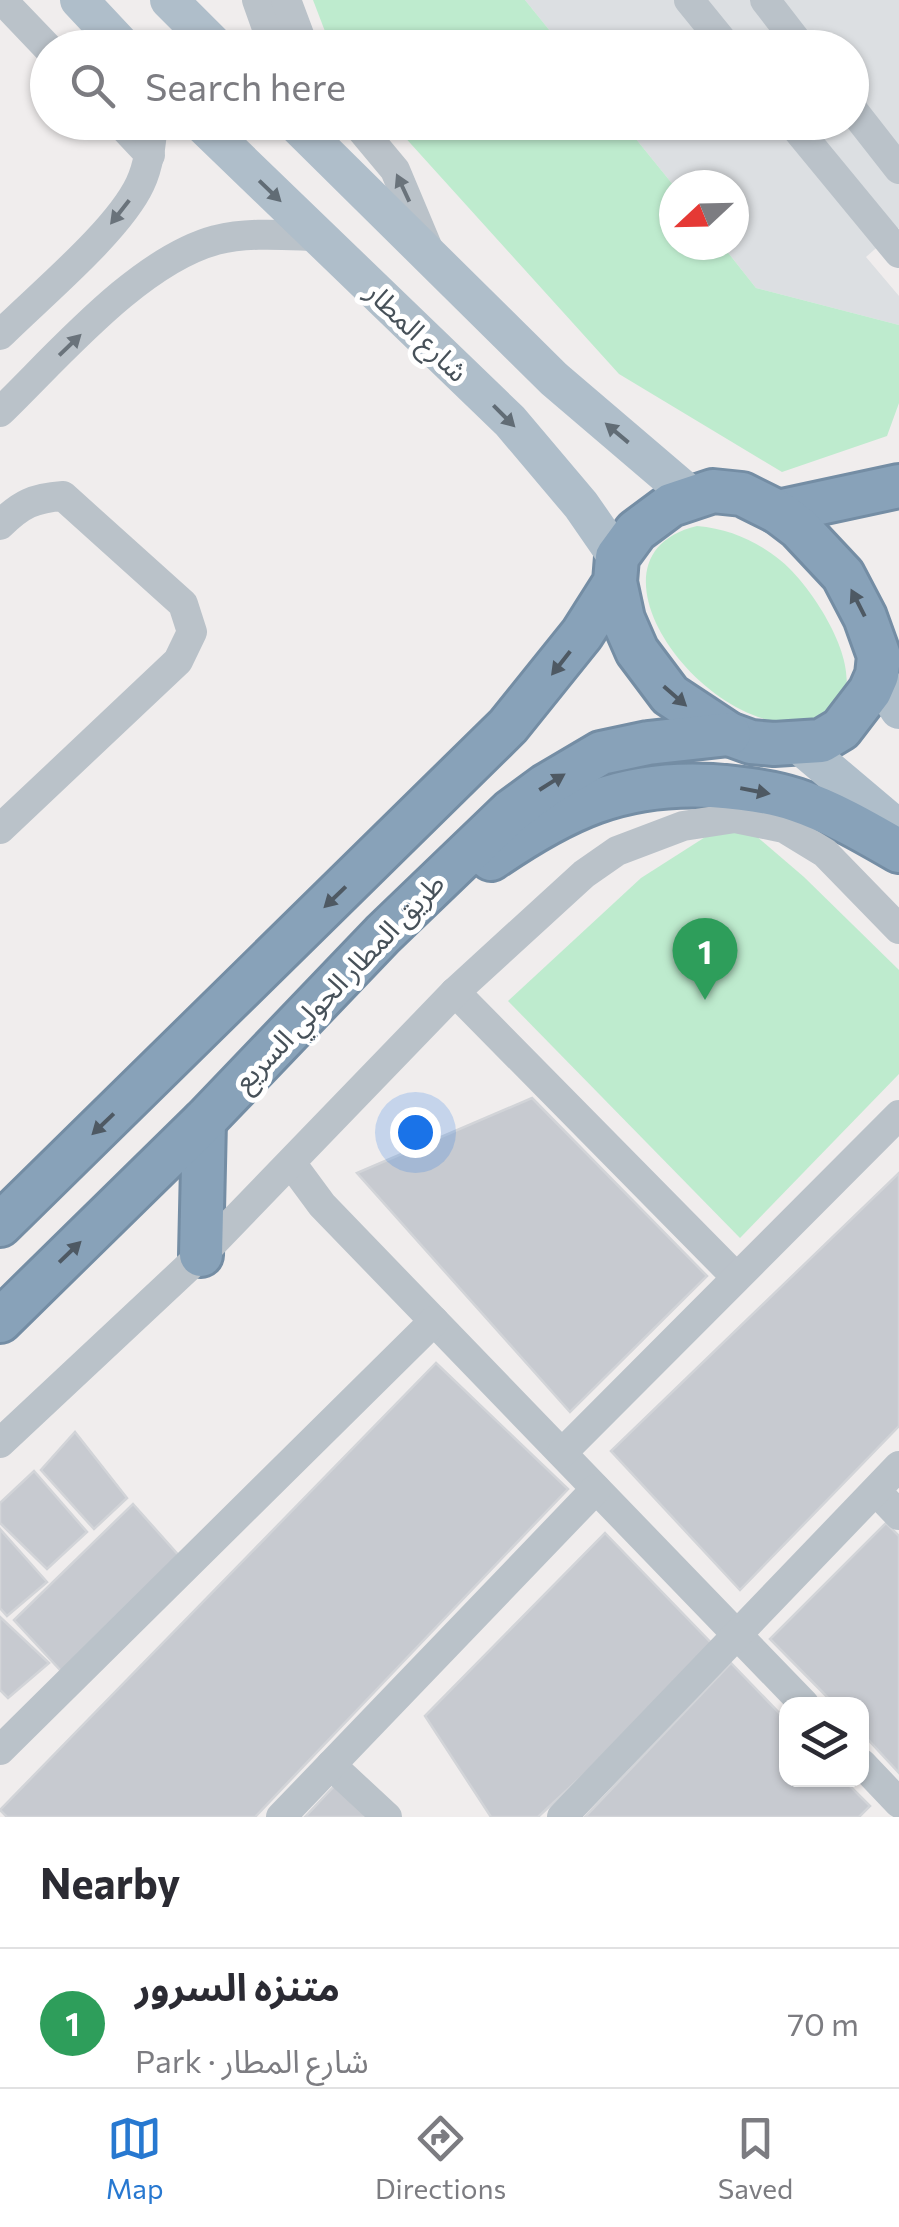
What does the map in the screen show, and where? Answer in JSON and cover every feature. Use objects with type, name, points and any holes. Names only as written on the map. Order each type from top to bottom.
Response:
[{"type":"highway","points":[[778,512],[899,486]]},
{"type":"highway","points":[[0,1225],[508,726],[558,668],[636,531],[652,518],[692,496],[727,491],[778,512],[843,574],[888,668],[842,729],[821,740],[751,742],[729,734],[670,694],[648,666],[623,619],[616,569]]},
{"type":"highway","name":"طريق المطار الحولي السريع","points":[[0,1321],[510,811],[601,754],[648,743],[729,734]]},
{"type":"highway","points":[[384,934],[532,831],[570,811],[649,786],[740,788],[795,799],[899,851]]},
{"type":"highway","points":[[200,1255],[204,1120]]},
{"type":"main road","points":[[79,0],[107,30]]},
{"type":"main road","points":[[169,0],[199,30]]},
{"type":"main road","name":"شارع المطار","points":[[218,140],[510,421],[581,505],[616,569]]},
{"type":"main road","points":[[313,140],[554,379],[692,496]]},
{"type":"main road","points":[[797,743],[899,829]]},
{"type":"street","points":[[2,0],[31,30]]},
{"type":"street","points":[[257,0],[268,30]]},
{"type":"street","points":[[286,0],[297,30]]},
{"type":"street","points":[[689,0],[713,30]]},
{"type":"street","points":[[764,0],[788,30]]},
{"type":"street","points":[[869,131],[899,169]]},
{"type":"street","points":[[136,140],[150,155]]},
{"type":"street","points":[[0,335],[124,210],[140,184],[151,140]]},
{"type":"street","points":[[370,140],[395,170],[433,263]]},
{"type":"street","points":[[806,140],[899,254]]},
{"type":"street","points":[[0,412],[136,281],[174,256],[232,238],[262,234],[317,236]]},
{"type":"street","points":[[0,525],[36,498],[63,496],[183,604],[192,632],[178,661],[0,829]]},
{"type":"street","points":[[0,1443],[200,1255],[456,992],[584,874],[617,851],[683,826],[735,818],[784,828],[826,853],[899,929]]},
{"type":"street","points":[[456,992],[736,1277]]},
{"type":"street","points":[[562,1453],[899,1115]]},
{"type":"street","points":[[291,1163],[322,1205],[797,1697]]},
{"type":"street","points":[[0,1750],[434,1321]]},
{"type":"street","points":[[562,1817],[899,1466]]},
{"type":"street","points":[[281,1817],[596,1489]]},
{"type":"street","points":[[876,1491],[899,1515]]},
{"type":"street","points":[[331,1765],[388,1817]]},
{"type":"street","points":[[869,1774],[892,1807]]},
{"type":"shaded area","points":[[525,0],[899,0],[899,228],[866,257],[899,296],[899,325],[756,288],[734,260],[749,260],[749,170],[661,170],[637,140],[869,140],[869,30],[549,30]]},
{"type":"green space","points":[[313,0],[525,0],[549,30],[324,30]]},
{"type":"green space","points":[[407,140],[637,140],[661,170],[659,260],[734,260],[756,288],[899,325],[899,403],[887,436],[782,472],[619,374]]},
{"type":"green space","points":[[697,526],[731,533],[761,547],[780,560],[812,596],[828,620],[846,672],[845,695],[833,712],[808,722],[768,720],[729,703],[694,676],[667,642],[650,606],[647,572],[661,544]]},
{"type":"green space","points":[[735,818],[804,877],[899,970],[899,1074],[740,1238],[508,1001],[641,878]]},
{"type":"building","points":[[532,1098],[707,1276],[570,1412],[357,1173]]},
{"type":"building","points":[[899,1173],[899,1426],[740,1590],[611,1451]]},
{"type":"building","points":[[436,1363],[568,1489],[255,1817],[7,1817],[0,1810]]},
{"type":"building","points":[[75,1432],[127,1498],[94,1529],[41,1470]]},
{"type":"building","points":[[34,1471],[87,1532],[47,1569],[0,1523],[0,1503]]},
{"type":"building","points":[[133,1504],[181,1558],[62,1672],[14,1620]]},
{"type":"building","points":[[886,1523],[899,1536],[899,1773],[869,1741],[869,1697],[827,1697],[770,1639]]},
{"type":"building","points":[[0,1529],[47,1582],[7,1616],[0,1608]]},
{"type":"building","points":[[605,1533],[718,1650],[538,1817],[491,1817],[425,1716]]},
{"type":"building","points":[[0,1617],[49,1663],[8,1698],[0,1690]]},
{"type":"building","points":[[731,1663],[779,1713],[779,1787],[851,1787],[870,1806],[859,1817],[585,1817]]},
{"type":"building","points":[[339,1781],[372,1817],[305,1817]]},
{"type":"place","name":"متنزه السرور","points":[[705,1000]]}]
